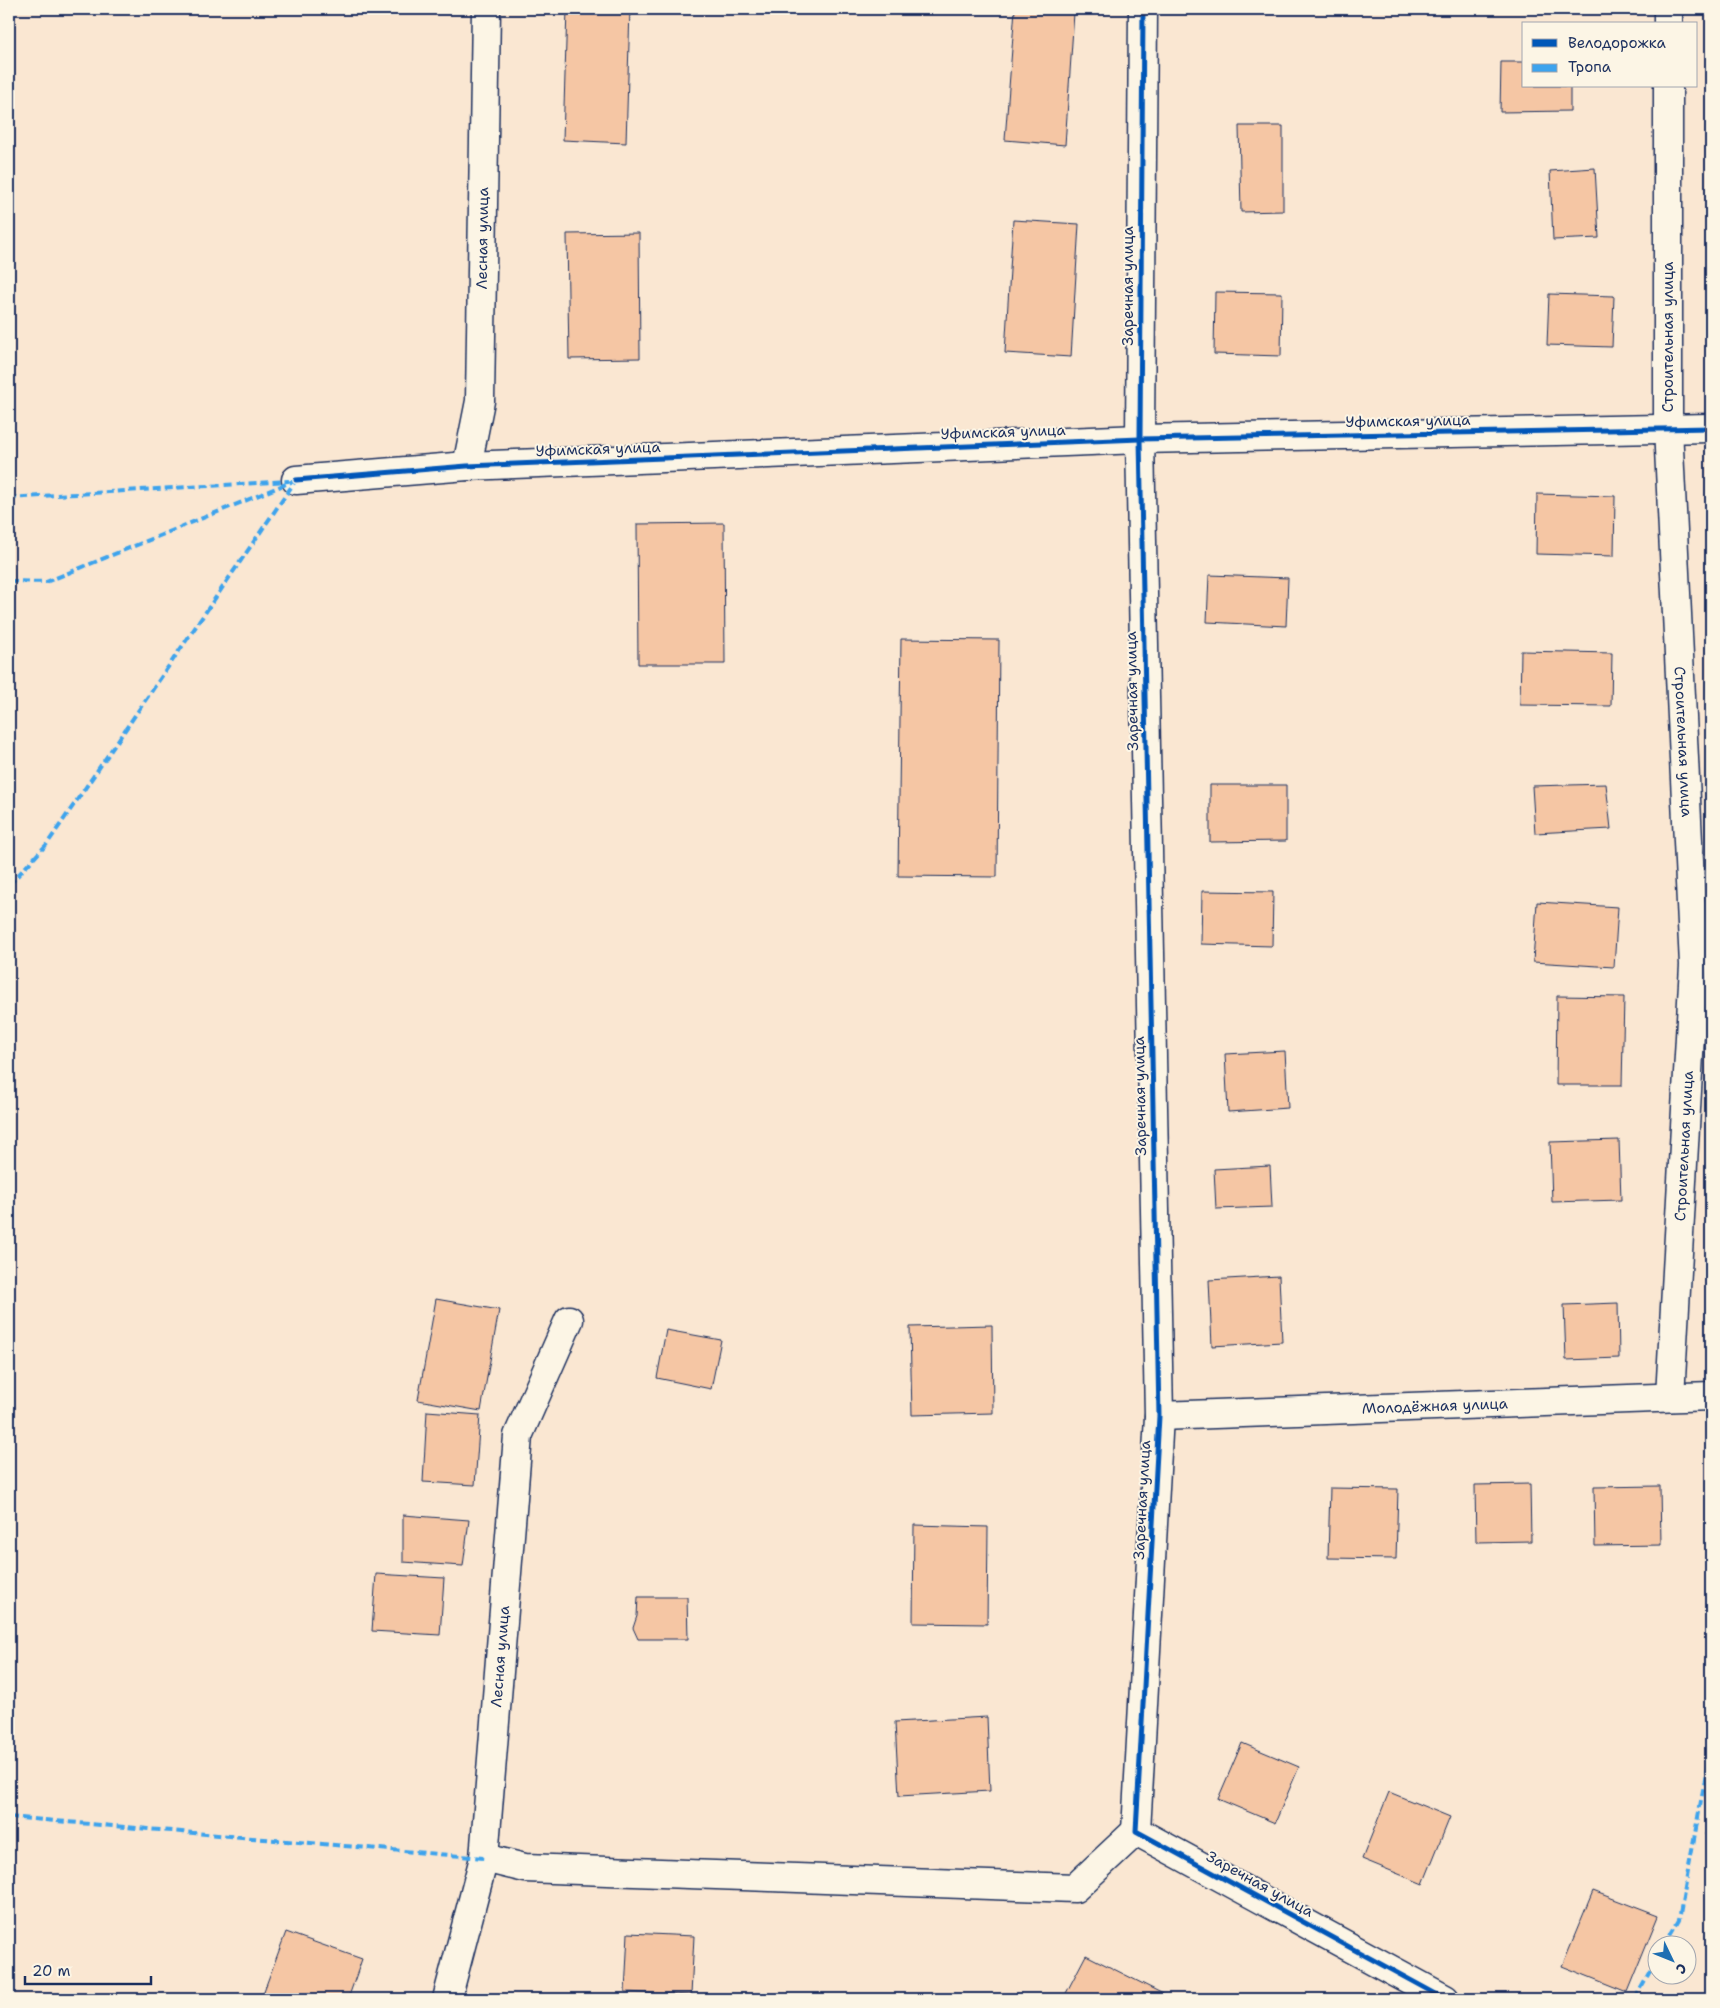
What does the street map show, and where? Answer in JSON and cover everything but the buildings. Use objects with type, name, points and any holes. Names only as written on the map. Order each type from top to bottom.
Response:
[{"type":"street","name":"Лесная улица","points":[[467,466],[480,401],[486,9]]},
{"type":"street","name":"Заречная улица","points":[[1143,9],[1140,439],[1159,1416],[1136,1831],[1445,1999]]},
{"type":"street","points":[[1668,9],[1668,22]]},
{"type":"street","name":"Строительная улица","points":[[1668,88],[1668,428],[1694,966],[1670,1397]]},
{"type":"street","name":"Уфимская улица","points":[[296,480],[467,466],[1140,439],[1711,428]]},
{"type":"street","name":"Лесная улица","points":[[448,1999],[484,1858],[518,1436],[569,1320]]},
{"type":"street","name":"Молодёжная улица","points":[[1159,1416],[1711,1396]]},
{"type":"street","points":[[484,1858],[526,1868],[1075,1888],[1136,1831]]},
{"type":"marked path","points":[[9,581],[46,582],[296,480]]},
{"type":"marked path","points":[[9,885],[47,844],[296,480]]},
{"type":"marked path","points":[[9,498],[289,481]]},
{"type":"marked path","points":[[1670,1936],[1679,1920],[1711,1747]]},
{"type":"marked path","points":[[9,1817],[484,1858]]},
{"type":"marked path","points":[[1635,1999],[1648,1976]]},
{"type":"cycle path","points":[[1143,9],[1140,439],[1159,1416],[1136,1831],[1445,1999]]},
{"type":"cycle path","points":[[296,480],[467,466],[1140,439],[1711,428]]}]
